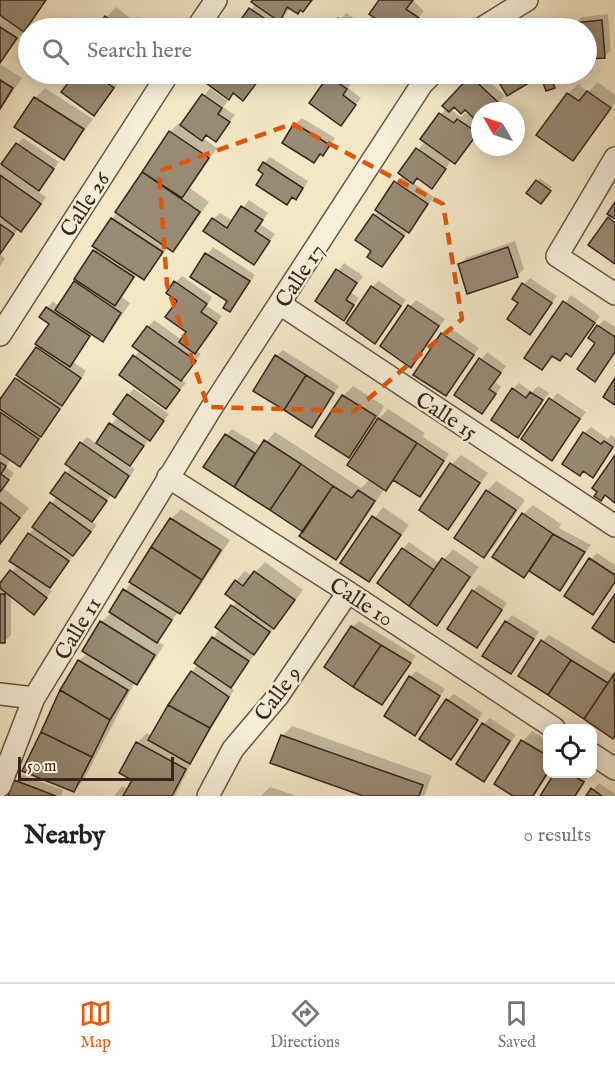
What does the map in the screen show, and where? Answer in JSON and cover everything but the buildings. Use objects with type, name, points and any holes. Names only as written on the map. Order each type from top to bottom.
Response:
[{"type":"street","points":[[204,18],[216,0]]},
{"type":"street","points":[[498,18],[527,0]]},
{"type":"street","name":"Calle 26","points":[[0,335],[162,84]]},
{"type":"street","name":"Calle 17","points":[[168,477],[422,84]]},
{"type":"street","points":[[615,158],[557,256],[615,294]]},
{"type":"street","name":"Calle 15","points":[[280,304],[615,526]]},
{"type":"street","name":"Calle 10","points":[[168,477],[348,592],[546,724]]},
{"type":"street","name":"Calle 11","points":[[0,786],[34,698],[168,477]]},
{"type":"street","name":"Calle 9","points":[[208,796],[233,748],[278,696],[348,592]]},
{"type":"street","points":[[0,694],[34,698]]},
{"type":"street","points":[[597,757],[615,769]]},
{"type":"highlighted area","points":[[292,124],[443,204],[462,319],[354,411],[208,407],[167,285],[159,171]]}]
